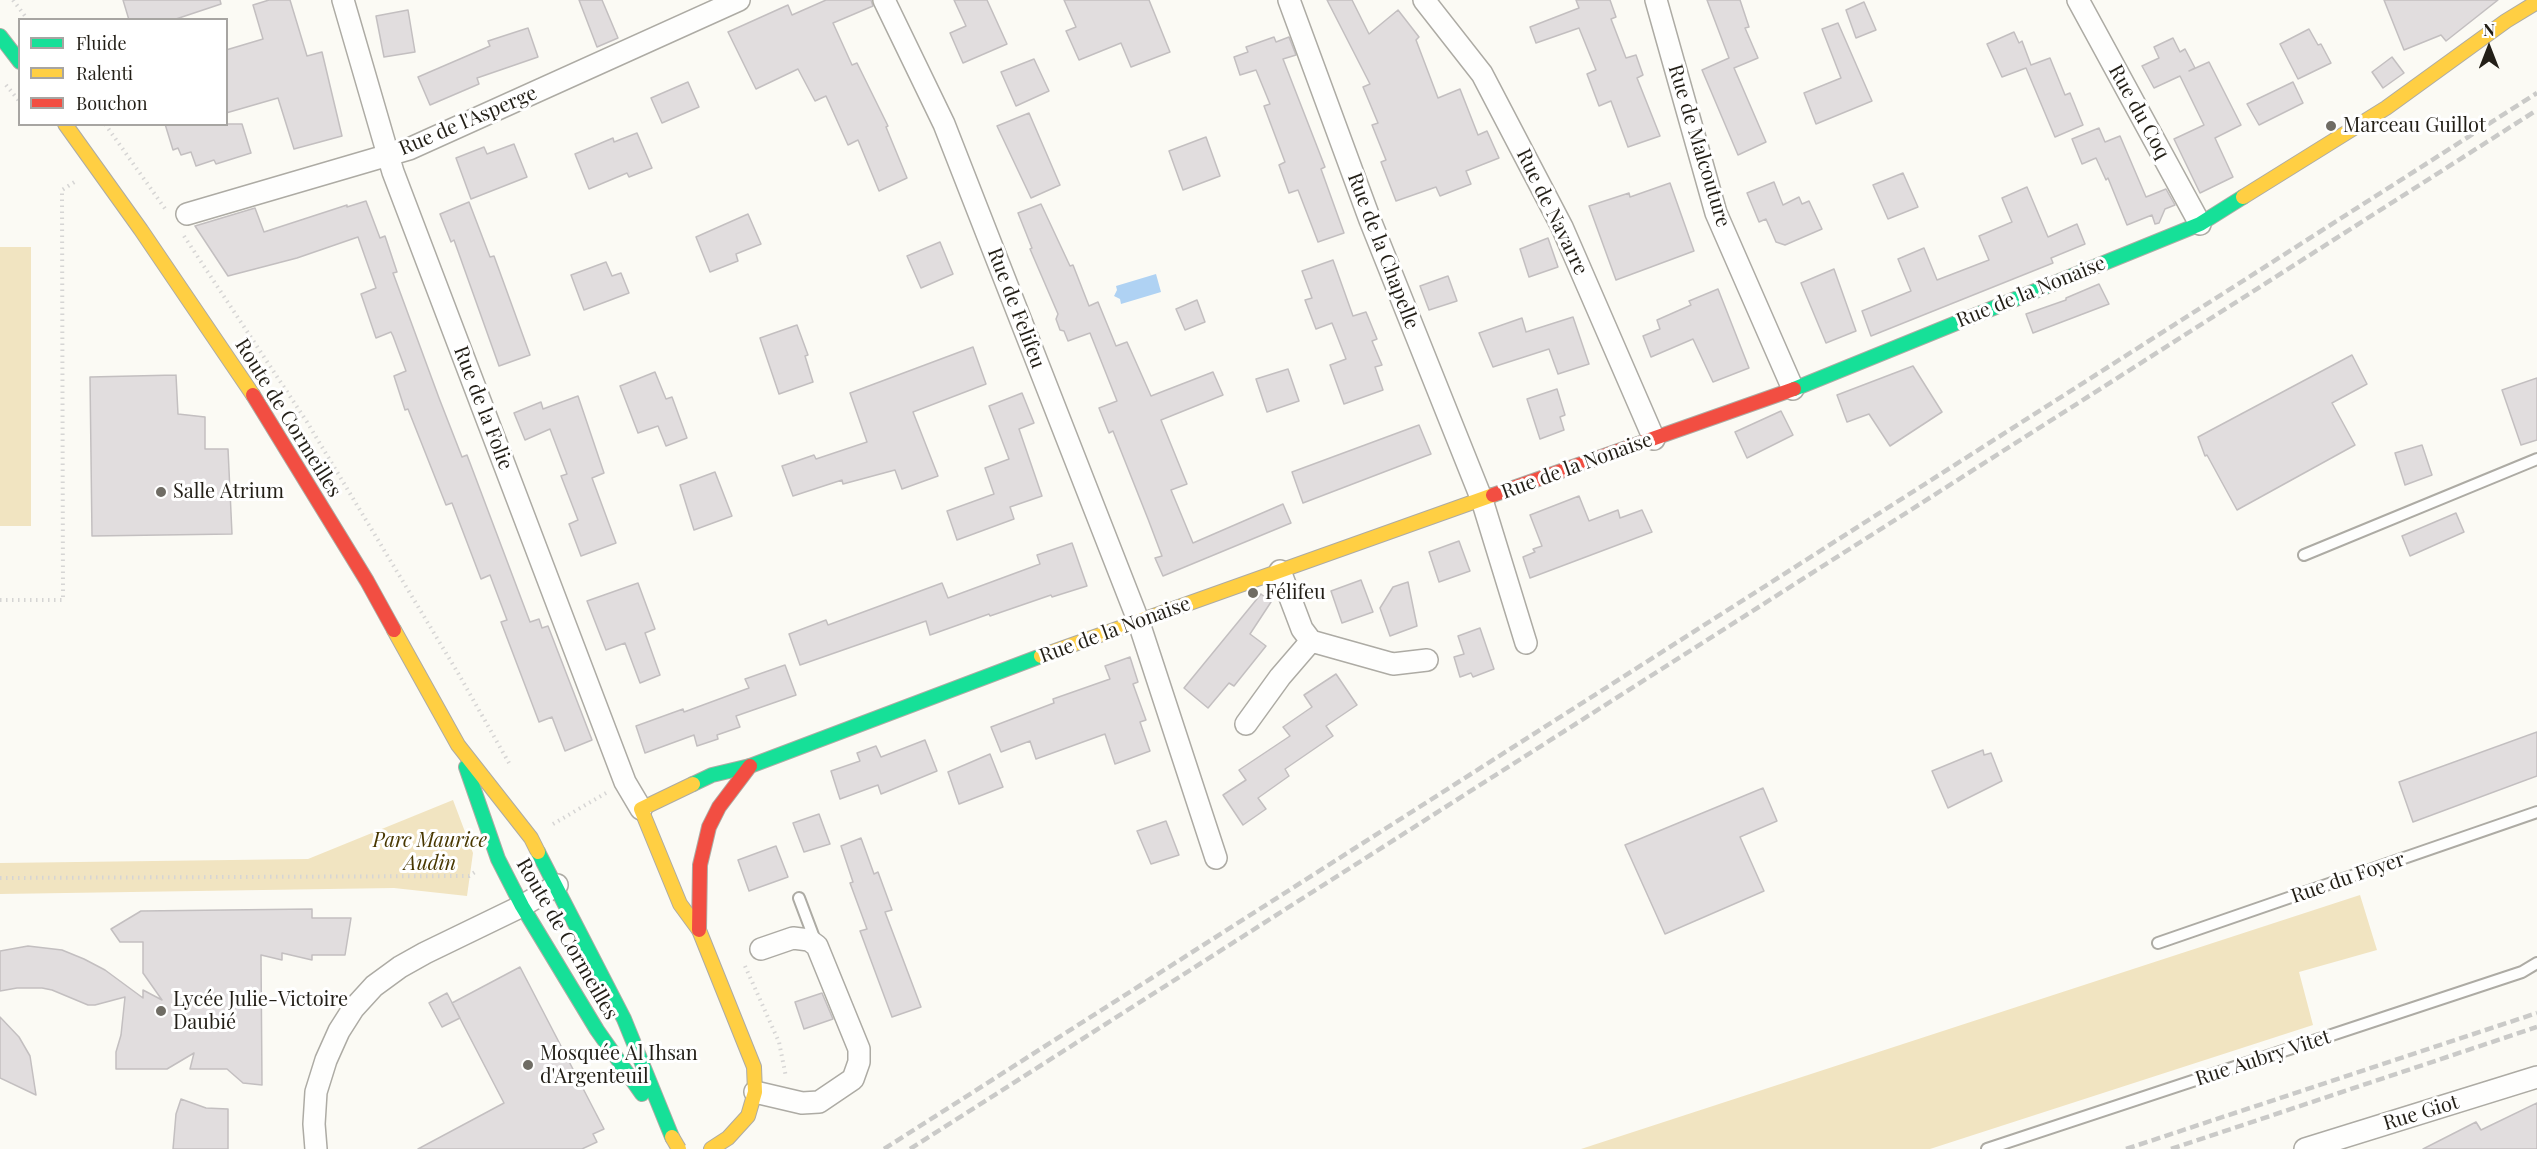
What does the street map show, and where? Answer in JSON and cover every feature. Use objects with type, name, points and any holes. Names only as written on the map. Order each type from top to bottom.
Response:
[{"type":"main road","name":"Rue de la Nonaise","points":[[641,809],[712,775],[750,766],[1138,620],[1793,388],[2200,224],[2386,108],[2506,21],[2537,2]]},
{"type":"main road","points":[[0,36],[18,59]]},
{"type":"main road","name":"Route de Cormeilles","points":[[66,126],[141,230],[249,389],[367,581],[458,745],[531,838],[624,1018],[675,1143]]},
{"type":"main road","name":"Route de Cormeilles","points":[[458,745],[498,859],[522,906],[597,1030],[675,1143]]},
{"type":"main road","points":[[699,930],[700,865],[709,827],[719,807],[750,766]]},
{"type":"main road","points":[[641,809],[680,904],[699,930],[754,1068],[755,1092],[748,1116],[739,1129],[711,1149]]},
{"type":"street","name":"Rue de la Folie","points":[[343,0],[388,155],[625,782],[641,809]]},
{"type":"street","name":"Rue de l'Asperge","points":[[187,214],[408,149],[740,0]]},
{"type":"street","name":"Rue de Felifeu","points":[[884,0],[944,124],[1138,620],[1216,858]]},
{"type":"street","name":"Rue de la Chapelle","points":[[1289,0],[1370,220],[1482,500]]},
{"type":"street","name":"Rue de Navarre","points":[[1424,0],[1487,84],[1562,227],[1654,439]]},
{"type":"street","name":"Rue de Malcouture","points":[[1656,0],[1716,213],[1793,388]]},
{"type":"street","name":"Rue du Coq","points":[[2078,0],[2200,224]]},
{"type":"street","name":"Rue de la Nonaise","points":[[1482,500],[1526,644]]},
{"type":"street","points":[[1280,571],[1302,629],[1311,641],[1394,664],[1426,660]]},
{"type":"street","points":[[1246,724],[1280,676],[1311,641]]},
{"type":"street","points":[[316,1149],[314,1124],[316,1092],[326,1060],[339,1031],[353,1009],[374,986],[400,968],[522,906],[557,885]]},
{"type":"street","points":[[755,1092],[802,1104],[819,1102],[853,1079],[859,1062],[859,1049],[817,946],[808,940],[792,938],[761,949]]},
{"type":"street","name":"Rue Giot","points":[[2305,1149],[2537,1077]]},
{"type":"lane","points":[[2304,555],[2537,459]]},
{"type":"lane","name":"Rue du Foyer","points":[[2158,943],[2537,812]]},
{"type":"lane","points":[[799,898],[817,946]]},
{"type":"lane","name":"Rue Aubry Vitet","points":[[1986,1149],[2522,972],[2537,963]]},
{"type":"path","points":[[13,0],[26,18]]},
{"type":"path","points":[[0,78],[18,100]]},
{"type":"path","points":[[0,600],[63,600],[62,190],[79,179]]},
{"type":"path","points":[[531,838],[625,782]]},
{"type":"path","points":[[0,878],[469,876]]},
{"type":"green space","points":[[0,247],[31,247],[31,526],[0,526]]},
{"type":"green space","name":"Parc Maurice Audin","points":[[453,800],[473,853],[467,896],[394,888],[0,894],[0,863],[308,859]]},
{"type":"green space","points":[[2360,895],[2377,950],[2299,972],[2313,1025],[1930,1149],[1581,1149]]},
{"type":"water","points":[[1156,274],[1161,292],[1121,304],[1120,299],[1114,296],[1116,286]]},
{"type":"building","points":[[123,0],[220,0],[221,4],[179,18],[128,18]]},
{"type":"building","points":[[269,0],[290,0],[307,56],[322,52],[342,136],[294,149],[278,98],[228,112],[228,49],[263,39],[253,5]]},
{"type":"building","points":[[579,0],[602,0],[618,38],[597,47]]},
{"type":"building","points":[[826,0],[871,0],[873,6],[833,23],[852,65],[857,63],[888,126],[886,127],[907,178],[879,191],[858,140],[848,145],[826,96],[815,101],[798,69],[756,89],[728,32],[788,5],[792,15]]},
{"type":"building","points":[[954,0],[987,0],[1007,44],[963,63],[950,33],[966,26]]},
{"type":"building","points":[[1064,0],[1149,0],[1170,52],[1131,67],[1121,43],[1079,60],[1066,31],[1076,27]]},
{"type":"building","points":[[1327,0],[1352,0],[1369,34],[1398,10],[1419,37],[1416,40],[1438,98],[1460,89],[1478,135],[1487,131],[1499,158],[1466,171],[1471,184],[1440,196],[1436,187],[1396,201],[1381,162],[1386,160],[1372,125],[1378,123],[1363,87],[1370,84]]},
{"type":"building","points":[[1576,0],[1610,0],[1616,17],[1611,19],[1626,58],[1636,55],[1643,75],[1637,78],[1660,136],[1628,147],[1611,101],[1599,106],[1587,74],[1596,70],[1579,28],[1536,43],[1530,27],[1579,8]]},
{"type":"building","points":[[1707,0],[1740,0],[1749,27],[1745,28],[1758,58],[1734,68],[1766,142],[1738,155],[1702,70],[1729,58]]},
{"type":"building","points":[[2384,0],[2498,0],[2446,41],[2441,35],[2404,50]]},
{"type":"building","points":[[1864,2],[1876,30],[1856,38],[1846,10]]},
{"type":"building","points":[[408,10],[415,52],[384,57],[376,16]]},
{"type":"building","points":[[1838,23],[1872,101],[1816,124],[1804,93],[1841,78],[1822,29]]},
{"type":"building","points":[[528,28],[538,57],[477,78],[479,84],[430,105],[418,77],[490,46],[488,41]]},
{"type":"building","points":[[2309,29],[2318,45],[2321,44],[2331,63],[2298,79],[2280,44]]},
{"type":"building","points":[[2014,32],[2019,43],[2022,41],[2031,65],[2050,58],[2065,95],[2070,93],[2083,125],[2055,137],[2026,68],[2002,77],[1987,44]]},
{"type":"building","points":[[1274,37],[1276,42],[1289,37],[1296,55],[1283,59],[1325,167],[1321,169],[1344,233],[1318,242],[1298,190],[1289,193],[1279,165],[1285,162],[1264,106],[1270,104],[1256,70],[1240,75],[1234,57],[1248,52],[1246,47]]},
{"type":"building","points":[[2173,38],[2180,52],[2185,49],[2195,68],[2189,71],[2209,62],[2241,125],[2215,138],[2233,177],[2200,193],[2174,139],[2204,125],[2180,76],[2154,88],[2142,66],[2159,58],[2154,47]]},
{"type":"building","points":[[2392,57],[2404,73],[2383,88],[2372,72]]},
{"type":"building","points":[[1034,59],[1049,91],[1016,106],[1001,72]]},
{"type":"building","points":[[688,82],[699,107],[662,123],[651,98]]},
{"type":"building","points":[[2293,82],[2303,103],[2259,125],[2247,104]]},
{"type":"building","points":[[1029,113],[1060,185],[1031,198],[997,126]]},
{"type":"building","points":[[242,124],[251,153],[216,164],[214,160],[196,166],[191,152],[181,155],[178,148],[173,150],[166,126]]},
{"type":"building","points":[[2099,128],[2105,142],[2120,136],[2146,197],[2166,189],[2175,205],[2165,209],[2159,223],[2155,224],[2152,215],[2127,225],[2108,178],[2106,180],[2096,158],[2082,164],[2072,139]]},
{"type":"building","points":[[637,133],[652,168],[629,177],[627,173],[589,189],[575,154],[613,138],[614,142]]},
{"type":"building","points":[[1206,137],[1220,176],[1183,190],[1169,151]]},
{"type":"building","points":[[514,144],[527,177],[471,199],[456,158],[484,147],[487,154]]},
{"type":"building","points":[[1903,173],[1918,207],[1888,219],[1873,185]]},
{"type":"building","points":[[1774,182],[1783,205],[1799,197],[1802,204],[1809,201],[1822,229],[1785,245],[1776,242],[1766,219],[1759,222],[1747,193]]},
{"type":"building","points":[[1670,183],[1694,251],[1616,280],[1589,206],[1629,193],[1630,197]]},
{"type":"building","points":[[2027,187],[2048,237],[2077,224],[2085,244],[2051,258],[2053,263],[1871,336],[1862,311],[1911,291],[1898,259],[1924,248],[1937,280],[1989,260],[1979,236],[2012,222],[2002,198]]},
{"type":"building","points":[[366,201],[380,238],[385,236],[397,272],[393,273],[439,398],[462,457],[467,455],[530,622],[539,619],[542,628],[548,626],[592,740],[565,751],[552,717],[539,722],[501,622],[507,620],[490,575],[481,579],[452,503],[446,505],[408,409],[405,410],[394,376],[406,371],[393,336],[391,332],[376,338],[361,294],[376,288],[358,237],[297,258],[228,276],[195,226],[255,208],[264,232]]},
{"type":"building","points":[[469,202],[490,257],[494,256],[530,355],[499,366],[454,240],[451,242],[440,214]]},
{"type":"building","points":[[1041,204],[1070,266],[1073,265],[1089,306],[1098,302],[1116,346],[1127,342],[1151,396],[1213,372],[1223,395],[1161,420],[1187,484],[1171,490],[1193,543],[1283,504],[1291,523],[1163,576],[1155,558],[1162,556],[1148,519],[1113,431],[1109,433],[1099,408],[1117,401],[1090,333],[1068,341],[1064,331],[1060,330],[1056,319],[1058,314],[1030,249],[1032,248],[1018,213]]},
{"type":"building","points":[[748,214],[761,244],[736,254],[738,261],[710,272],[696,237]]},
{"type":"building","points":[[1548,238],[1558,267],[1529,277],[1520,249]]},
{"type":"building","points":[[940,242],[953,274],[921,288],[907,256]]},
{"type":"building","points":[[1333,260],[1353,316],[1366,312],[1377,339],[1372,341],[1382,365],[1375,367],[1383,390],[1344,404],[1330,365],[1346,359],[1332,323],[1316,329],[1305,300],[1312,298],[1302,271]]},
{"type":"building","points":[[606,262],[612,276],[621,273],[629,293],[584,310],[571,275]]},
{"type":"building","points":[[1834,269],[1856,331],[1826,343],[1801,283]]},
{"type":"building","points":[[1448,276],[1457,301],[1429,310],[1420,286]]},
{"type":"building","points":[[2099,284],[2109,304],[2033,333],[2026,314],[2066,300]]},
{"type":"building","points":[[1718,289],[1749,368],[1713,382],[1693,339],[1651,357],[1643,336],[1660,329],[1657,320],[1691,305],[1689,301]]},
{"type":"building","points":[[1197,300],[1205,322],[1185,330],[1176,309]]},
{"type":"building","points":[[1573,317],[1589,364],[1558,374],[1549,349],[1493,367],[1479,333],[1522,318],[1526,332]]},
{"type":"building","points":[[797,325],[808,355],[805,356],[813,382],[779,394],[760,338]]},
{"type":"building","points":[[973,347],[986,384],[913,412],[938,476],[902,489],[895,470],[843,484],[842,480],[793,496],[782,466],[814,455],[816,459],[867,442],[850,393]]},
{"type":"building","points":[[2352,355],[2367,384],[2332,403],[2355,445],[2237,510],[2207,455],[2205,456],[2198,437]]},
{"type":"building","points":[[1913,366],[1942,412],[1890,446],[1869,414],[1847,422],[1837,395]]},
{"type":"building","points":[[1288,369],[1299,401],[1267,412],[1256,379]]},
{"type":"building","points":[[655,372],[666,399],[672,397],[687,438],[666,446],[658,426],[638,433],[620,386]]},
{"type":"building","name":"Salle Atrium","points":[[176,375],[178,414],[205,417],[205,449],[228,449],[232,534],[92,536],[90,377]]},
{"type":"building","points":[[2537,378],[2537,440],[2521,445],[2502,390]]},
{"type":"building","points":[[1557,389],[1565,415],[1560,417],[1564,430],[1540,439],[1527,399]]},
{"type":"building","points":[[1022,393],[1034,423],[1019,429],[1042,496],[1010,507],[1014,519],[957,540],[947,511],[994,494],[985,468],[1009,459],[989,406]]},
{"type":"building","points":[[578,396],[604,473],[592,478],[616,543],[581,556],[569,524],[578,520],[561,476],[567,474],[550,429],[525,440],[514,413],[541,402],[543,409]]},
{"type":"building","points":[[1781,411],[1793,435],[1747,458],[1735,432]]},
{"type":"building","points":[[1419,425],[1431,454],[1303,503],[1292,472]]},
{"type":"building","points":[[2422,445],[2432,475],[2405,485],[2395,453]]},
{"type":"building","points":[[715,472],[732,516],[694,530],[680,485]]},
{"type":"building","points":[[1579,496],[1589,521],[1618,510],[1620,518],[1642,510],[1652,532],[1530,578],[1523,557],[1535,552],[1533,549],[1542,546],[1530,515]]},
{"type":"building","points":[[2456,513],[2464,532],[2410,556],[2402,536]]},
{"type":"building","points":[[1459,541],[1470,571],[1439,582],[1429,552]]},
{"type":"building","points":[[1072,543],[1087,586],[1052,597],[1051,595],[990,616],[989,614],[930,635],[926,621],[800,665],[789,634],[826,620],[828,625],[942,583],[948,598],[1040,564],[1037,555]]},
{"type":"building","points":[[1361,580],[1373,612],[1342,623],[1331,591]]},
{"type":"building","points":[[1408,582],[1417,626],[1390,636],[1380,608],[1393,587]]},
{"type":"building","points":[[638,583],[655,629],[645,633],[660,675],[640,683],[625,643],[606,650],[587,601]]},
{"type":"building","points":[[1261,594],[1271,602],[1250,634],[1266,646],[1234,686],[1229,683],[1208,708],[1184,688]]},
{"type":"building","points":[[1480,628],[1494,669],[1473,677],[1471,673],[1460,677],[1454,657],[1464,654],[1458,636]]},
{"type":"building","points":[[1130,657],[1138,682],[1133,684],[1146,720],[1140,722],[1150,751],[1115,764],[1105,734],[1036,759],[1030,741],[1001,752],[991,727],[1054,703],[1053,699],[1110,679],[1105,666]]},
{"type":"building","points":[[785,665],[796,695],[736,716],[740,727],[717,735],[718,739],[697,746],[694,735],[645,753],[636,726],[683,709],[684,712],[749,688],[745,679]]},
{"type":"building","points":[[1336,674],[1357,705],[1326,726],[1333,736],[1285,769],[1289,776],[1258,798],[1266,809],[1243,825],[1223,795],[1246,780],[1239,770],[1290,736],[1283,727],[1312,707],[1304,695]]},
{"type":"building","points":[[2537,732],[2537,776],[2413,822],[2399,782]]},
{"type":"building","points":[[925,740],[937,771],[881,794],[878,785],[840,799],[831,771],[860,761],[857,753],[876,746],[881,757]]},
{"type":"building","points":[[1983,750],[1984,755],[1991,753],[2002,781],[1948,808],[1932,771]]},
{"type":"building","points":[[990,754],[1003,787],[959,804],[948,772]]},
{"type":"building","points":[[1763,788],[1777,821],[1740,837],[1764,891],[1665,934],[1625,845]]},
{"type":"building","points":[[819,814],[830,844],[804,852],[793,823]]},
{"type":"building","points":[[1166,821],[1179,855],[1151,864],[1137,831]]},
{"type":"building","points":[[861,838],[874,874],[878,872],[892,910],[885,912],[921,1007],[892,1017],[860,931],[867,929],[850,883],[853,882],[841,846]]},
{"type":"building","points":[[776,846],[788,877],[749,891],[738,860]]},
{"type":"building","points":[[312,909],[312,918],[351,918],[345,955],[312,955],[312,960],[282,953],[282,960],[261,955],[262,1085],[243,1083],[227,1069],[190,1069],[194,1053],[167,1069],[116,1069],[116,1052],[121,1035],[125,997],[88,1005],[42,988],[0,991],[0,951],[28,946],[62,950],[105,970],[143,998],[143,990],[162,1000],[143,973],[143,942],[120,942],[111,929],[141,911]]},
{"type":"building","name":"Mosquée Al Ihsan d'Argenteuil","points":[[520,967],[604,1129],[593,1134],[597,1142],[582,1149],[418,1149],[504,1103],[452,1003]]},
{"type":"building","points":[[447,993],[460,1018],[442,1027],[429,1003]]},
{"type":"building","points":[[822,993],[833,1019],[804,1029],[795,1002]]},
{"type":"building","points":[[0,1017],[19,1037],[30,1056],[36,1095],[0,1078]]},
{"type":"building","points":[[181,1099],[206,1108],[228,1109],[228,1149],[173,1149],[176,1114]]},
{"type":"building","points":[[2537,1103],[2537,1149],[2423,1149],[2476,1122],[2481,1130]]},
{"type":"railway","points":[[884,1149],[2537,93]]},
{"type":"railway","points":[[910,1149],[2537,110]]},
{"type":"railway","points":[[2126,1149],[2537,1013]]},
{"type":"railway","points":[[2171,1149],[2537,1027]]},
{"type":"traffic: fast","points":[[0,36],[18,59]]},
{"type":"traffic: fast","points":[[1794,389],[2200,224],[2243,197]]},
{"type":"traffic: fast","points":[[693,784],[712,775],[750,766],[1041,656]]},
{"type":"traffic: fast","points":[[466,767],[498,859],[522,906],[597,1030],[642,1094]]},
{"type":"traffic: fast","points":[[538,852],[624,1019],[672,1137]]},
{"type":"traffic: slow","points":[[2243,197],[2386,108],[2506,21],[2537,2]]},
{"type":"traffic: slow","points":[[66,126],[141,230],[253,395]]},
{"type":"traffic: slow","points":[[1041,656],[1493,495]]},
{"type":"traffic: slow","points":[[394,630],[458,745],[531,838],[538,852]]},
{"type":"traffic: slow","points":[[693,784],[641,809],[680,904],[699,930],[754,1067],[755,1092],[748,1116],[728,1138],[711,1149]]},
{"type":"traffic: slow","points":[[672,1137],[679,1149]]},
{"type":"traffic: jam","points":[[1493,495],[1794,389]]},
{"type":"traffic: jam","points":[[253,395],[367,581],[394,630]]},
{"type":"traffic: jam","points":[[699,930],[700,865],[709,827],[719,807],[750,766]]},
{"type":"place","name":"Marceau Guillot","points":[[2331,126]]},
{"type":"place","name":"Salle Atrium","points":[[161,492]]},
{"type":"place","name":"Félifeu","points":[[1253,593]]},
{"type":"place","name":"Lycée Julie-Victoire Daubié","points":[[161,1011]]},
{"type":"place","name":"Mosquée Al Ihsan d'Argenteuil","points":[[528,1065]]}]
